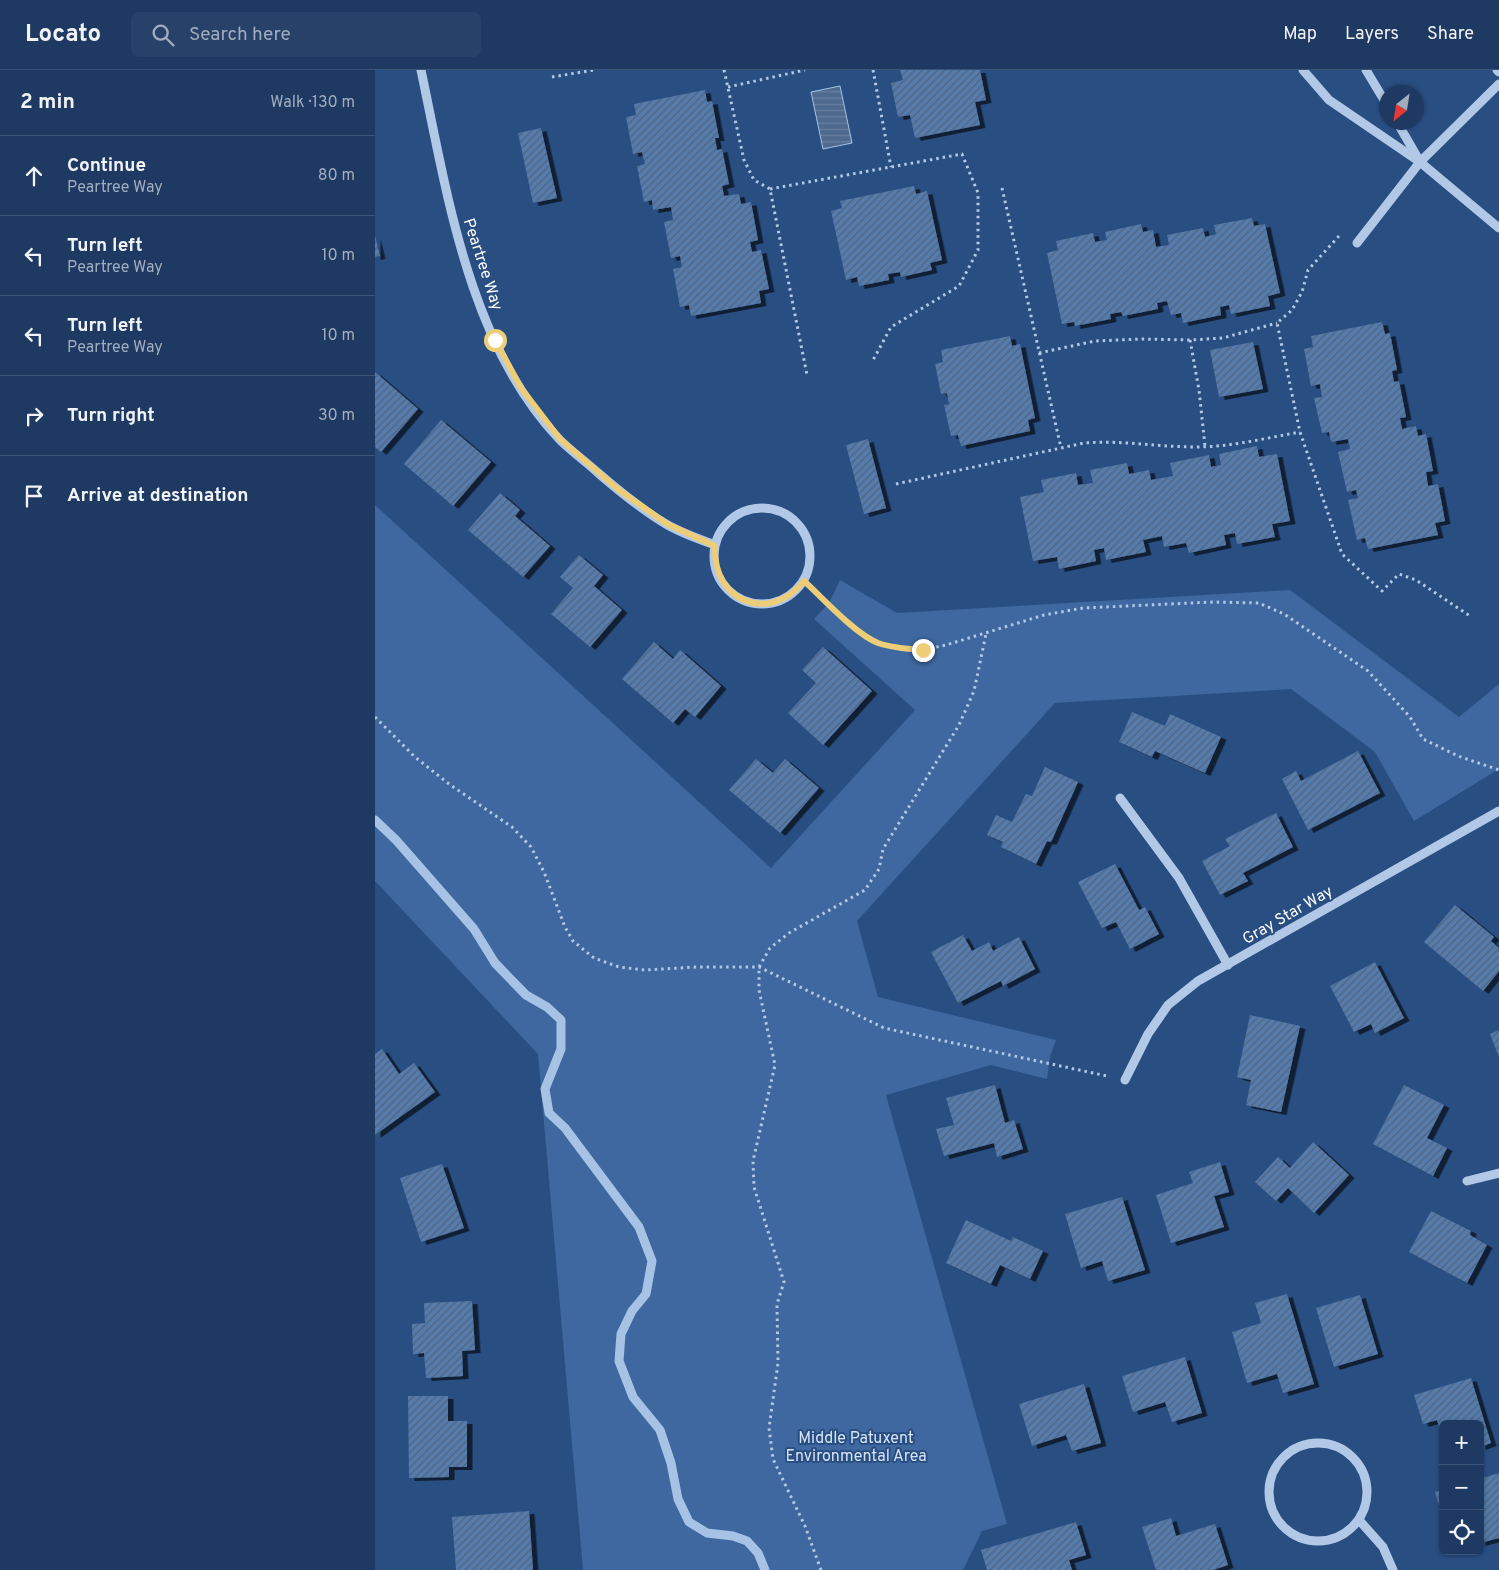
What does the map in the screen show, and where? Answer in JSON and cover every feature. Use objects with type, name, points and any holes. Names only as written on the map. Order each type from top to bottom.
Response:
[{"type":"street","name":"Peartree Way","points":[[421,70],[460,245],[475,291],[495,340],[521,388],[560,439],[619,490],[667,524],[715,546]]},
{"type":"street","points":[[1303,70],[1329,100],[1420,162],[1499,228]]},
{"type":"street","points":[[1365,70],[1379,92]]},
{"type":"street","points":[[1357,243],[1420,162],[1499,84]]},
{"type":"street","points":[[1402,130],[1420,162]]},
{"type":"street","points":[[758,508],[781,512],[799,524],[807,538],[810,553],[809,567],[804,581],[795,591],[773,603],[747,602],[734,595],[724,585],[717,573],[714,559],[715,546],[721,531],[730,520],[743,512],[758,508]]},
{"type":"street","points":[[1121,798],[1179,878],[1228,965]]},
{"type":"street","name":"Gray Star Way","points":[[1125,1080],[1147,1034],[1167,1005],[1198,981],[1499,810]]},
{"type":"street","points":[[1467,1181],[1499,1173]]},
{"type":"street","points":[[1316,1442],[1334,1445],[1353,1456],[1364,1473],[1368,1489],[1367,1504],[1359,1520],[1346,1533],[1329,1540],[1308,1540],[1291,1533],[1279,1523],[1272,1510],[1268,1494],[1271,1476],[1280,1459],[1293,1449],[1316,1442]]},
{"type":"street","points":[[1359,1520],[1383,1547],[1393,1570]]},
{"type":"path","points":[[552,77],[594,70]]},
{"type":"path","points":[[724,70],[744,160],[754,180],[771,189],[962,154],[978,193],[978,250],[959,286],[891,326],[872,362]]},
{"type":"path","points":[[727,86],[805,70]]},
{"type":"path","points":[[873,70],[891,167]]},
{"type":"path","points":[[1002,188],[1061,448]]},
{"type":"path","points":[[771,189],[807,375]]},
{"type":"path","points":[[1039,352],[1095,341],[1223,338],[1277,323],[1292,310],[1302,292],[1308,270],[1342,232]]},
{"type":"path","points":[[1277,323],[1300,432],[1342,554],[1382,591],[1399,574],[1416,580],[1470,616]]},
{"type":"path","points":[[1190,340],[1199,390],[1205,446]]},
{"type":"path","points":[[896,484],[1084,443],[1116,440],[1155,445],[1205,446],[1300,432]]},
{"type":"path","points":[[804,581],[858,631],[877,642],[903,649],[923,650],[986,634],[1044,615],[1083,608],[1213,602],[1259,603],[1284,614],[1368,672],[1405,711],[1423,739],[1451,753],[1499,770]]},
{"type":"path","points":[[821,1570],[805,1526],[773,1459],[769,1428],[778,1363],[777,1304],[784,1282],[754,1187],[753,1161],[775,1065],[759,990],[759,967],[770,948],[789,933],[865,890],[879,869],[883,848],[927,780],[963,716],[974,691],[986,634]]},
{"type":"path","points":[[375,717],[415,757],[449,784],[512,827],[525,840],[544,872],[565,927],[573,941],[594,958],[619,968],[645,970],[696,967],[759,967],[884,1028],[1125,1080]]},
{"type":"green space","name":"Middle Patuxent Environmental Area","points":[[375,505],[771,868],[915,710],[814,619],[829,603],[840,580],[897,613],[1290,590],[1459,717],[1499,684],[1499,769],[1414,821],[1375,752],[1291,689],[1055,703],[857,921],[878,997],[1056,1040],[1050,1057],[1047,1079],[991,1065],[886,1095],[1007,1524],[982,1531],[963,1570],[583,1570],[538,1054],[375,881]]},
{"type":"shaded area","points":[[840,86],[852,143],[823,149],[811,92]]},
{"type":"building","points":[[900,70],[980,70],[986,100],[975,102],[980,125],[915,138],[910,115],[898,117],[891,83],[903,80]]},
{"type":"building","points":[[705,90],[707,102],[712,101],[719,138],[715,138],[717,150],[722,149],[729,184],[722,186],[724,196],[739,194],[741,204],[751,202],[758,240],[750,242],[752,252],[761,250],[769,289],[759,291],[761,303],[691,316],[689,305],[680,307],[673,269],[682,267],[680,256],[671,258],[664,222],[673,220],[671,207],[653,210],[652,200],[644,202],[637,166],[645,164],[642,152],[633,154],[626,117],[636,115],[634,104]]},
{"type":"building","points":[[541,128],[557,198],[533,203],[518,133]]},
{"type":"building","points":[[914,186],[916,194],[927,191],[942,260],[930,263],[932,270],[901,277],[900,272],[888,274],[889,280],[859,286],[857,277],[846,280],[831,211],[842,208],[840,201]]},
{"type":"building","points":[[1252,218],[1254,226],[1265,224],[1280,293],[1268,296],[1270,306],[1231,314],[1229,305],[1220,307],[1221,315],[1183,323],[1181,313],[1171,315],[1167,301],[1157,303],[1158,309],[1123,316],[1121,312],[1110,314],[1111,319],[1075,326],[1074,322],[1062,324],[1047,253],[1058,250],[1056,241],[1093,233],[1095,242],[1107,240],[1105,232],[1141,224],[1143,232],[1153,230],[1156,247],[1169,245],[1167,235],[1203,228],[1205,237],[1216,234],[1214,225]]},
{"type":"building","points":[[375,236],[380,256],[375,257]]},
{"type":"building","points":[[1382,322],[1385,334],[1390,333],[1397,370],[1392,371],[1394,382],[1399,381],[1406,417],[1400,418],[1402,429],[1416,426],[1418,436],[1426,434],[1433,471],[1426,472],[1428,486],[1438,484],[1445,521],[1435,523],[1438,535],[1368,549],[1365,538],[1357,540],[1348,500],[1358,498],[1356,490],[1347,492],[1338,452],[1350,449],[1348,439],[1331,442],[1329,432],[1322,433],[1314,398],[1322,397],[1320,384],[1311,386],[1304,349],[1313,347],[1311,336]]},
{"type":"building","points":[[1010,336],[1012,346],[1020,344],[1035,418],[1028,420],[1030,431],[961,446],[958,435],[951,436],[944,405],[949,404],[947,393],[941,394],[935,364],[943,362],[941,350]]},
{"type":"building","points":[[1253,342],[1263,389],[1219,397],[1210,350]]},
{"type":"building","points":[[375,372],[418,409],[381,452],[375,447]]},
{"type":"building","points":[[441,420],[491,462],[453,506],[404,464]]},
{"type":"building","points":[[868,439],[886,508],[864,514],[846,445]]},
{"type":"building","points":[[1257,446],[1259,457],[1277,454],[1290,521],[1272,524],[1275,537],[1237,544],[1235,533],[1224,535],[1226,545],[1189,553],[1186,543],[1164,547],[1162,536],[1143,540],[1146,552],[1106,560],[1104,548],[1094,550],[1096,561],[1059,569],[1057,557],[1033,561],[1020,497],[1044,492],[1041,480],[1076,473],[1078,485],[1093,483],[1090,470],[1127,463],[1129,474],[1149,470],[1151,480],[1173,476],[1170,463],[1209,455],[1211,467],[1221,465],[1219,454]]},
{"type":"building","points":[[500,493],[520,510],[515,516],[550,546],[523,577],[468,530]]},
{"type":"building","points":[[579,555],[603,575],[594,586],[622,610],[590,647],[551,614],[573,588],[560,577]]},
{"type":"building","points":[[654,642],[673,659],[680,650],[721,686],[695,717],[685,709],[673,723],[622,679]]},
{"type":"building","points":[[823,647],[872,691],[823,745],[788,713],[816,683],[802,670]]},
{"type":"building","points":[[1132,712],[1165,726],[1170,714],[1221,737],[1205,773],[1155,751],[1152,757],[1119,742]]},
{"type":"building","points":[[1358,751],[1380,793],[1308,830],[1282,779],[1296,771],[1301,781]]},
{"type":"building","points":[[756,759],[773,773],[785,759],[819,788],[780,833],[729,790]]},
{"type":"building","points":[[1045,767],[1078,782],[1051,842],[1047,841],[1036,864],[1001,847],[1003,842],[987,835],[996,815],[1012,822],[1026,794],[1032,796]]},
{"type":"building","points":[[1276,813],[1293,847],[1243,873],[1248,881],[1220,895],[1202,861],[1230,846],[1225,839]]},
{"type":"building","points":[[1115,864],[1139,910],[1145,907],[1159,934],[1130,949],[1116,922],[1102,928],[1078,882]]},
{"type":"building","points":[[1455,905],[1494,937],[1491,941],[1499,948],[1499,971],[1483,991],[1424,942]]},
{"type":"building","points":[[963,935],[972,951],[989,942],[993,951],[1019,937],[1035,969],[1003,986],[1001,981],[958,1003],[931,952]]},
{"type":"building","points":[[1375,962],[1404,1018],[1375,1033],[1371,1024],[1354,1032],[1330,986]]},
{"type":"building","points":[[1250,1015],[1300,1026],[1281,1112],[1246,1105],[1251,1080],[1237,1077]]},
{"type":"building","points":[[1499,1030],[1499,1057],[1490,1034]]},
{"type":"building","points":[[382,1049],[399,1074],[414,1063],[435,1092],[375,1135],[375,1054]]},
{"type":"building","points":[[995,1085],[1005,1123],[1014,1120],[1023,1149],[997,1157],[994,1143],[944,1156],[936,1129],[954,1125],[946,1098]]},
{"type":"building","points":[[1404,1085],[1444,1105],[1427,1138],[1447,1148],[1433,1176],[1373,1144]]},
{"type":"building","points":[[1313,1142],[1349,1175],[1314,1213],[1288,1188],[1276,1201],[1255,1182],[1278,1157],[1290,1168]]},
{"type":"building","points":[[1220,1162],[1229,1192],[1214,1196],[1224,1227],[1171,1243],[1156,1195],[1193,1183],[1189,1172]]},
{"type":"building","points":[[442,1164],[464,1228],[421,1242],[400,1178]]},
{"type":"building","points":[[1122,1197],[1145,1270],[1108,1281],[1102,1261],[1081,1268],[1065,1214]]},
{"type":"building","points":[[1431,1211],[1471,1231],[1470,1235],[1487,1245],[1467,1283],[1409,1252]]},
{"type":"building","points":[[966,1220],[1011,1241],[1013,1237],[1043,1251],[1030,1279],[1000,1265],[991,1284],[946,1263]]},
{"type":"building","points":[[1287,1294],[1314,1384],[1283,1393],[1277,1374],[1247,1383],[1232,1332],[1261,1323],[1255,1303]]},
{"type":"building","points":[[1360,1295],[1378,1354],[1334,1367],[1316,1308]]},
{"type":"building","points":[[472,1301],[475,1350],[462,1351],[463,1376],[426,1378],[424,1353],[413,1354],[412,1324],[425,1323],[424,1303]]},
{"type":"building","points":[[1185,1357],[1202,1413],[1172,1422],[1165,1402],[1133,1412],[1122,1376]]},
{"type":"building","points":[[1471,1378],[1484,1420],[1439,1420],[1439,1426],[1437,1420],[1423,1424],[1414,1395]]},
{"type":"building","points":[[1084,1384],[1101,1443],[1072,1451],[1066,1435],[1032,1446],[1019,1404]]},
{"type":"building","points":[[408,1396],[448,1396],[448,1421],[467,1421],[467,1467],[449,1467],[449,1477],[409,1478]]},
{"type":"building","points":[[1484,1420],[1491,1443],[1484,1446]]},
{"type":"building","points":[[1499,1473],[1499,1538],[1484,1542],[1484,1510],[1484,1478]]},
{"type":"building","points":[[1439,1491],[1439,1506],[1435,1492]]},
{"type":"building","points":[[529,1511],[533,1570],[456,1570],[452,1517]]},
{"type":"building","points":[[1171,1518],[1176,1536],[1215,1524],[1228,1565],[1213,1570],[1156,1570],[1142,1527]]},
{"type":"building","points":[[1076,1522],[1086,1555],[1069,1560],[1072,1570],[987,1570],[981,1550]]},
{"type":"waterway","points":[[375,820],[396,840],[474,929],[495,963],[526,995],[547,1007],[561,1020],[561,1049],[545,1089],[549,1113],[565,1128],[639,1227],[652,1261],[646,1294],[632,1311],[621,1334],[619,1361],[633,1397],[660,1430],[671,1463],[678,1499],[689,1522],[707,1533],[733,1536],[747,1541],[758,1553],[765,1570]]},
{"type":"route","points":[[495,340],[521,388],[560,439],[619,490],[667,524],[715,546],[714,559],[717,573],[724,585],[734,595],[747,602],[773,603],[795,591],[804,581],[858,631],[877,642],[903,649],[923,650]]}]
